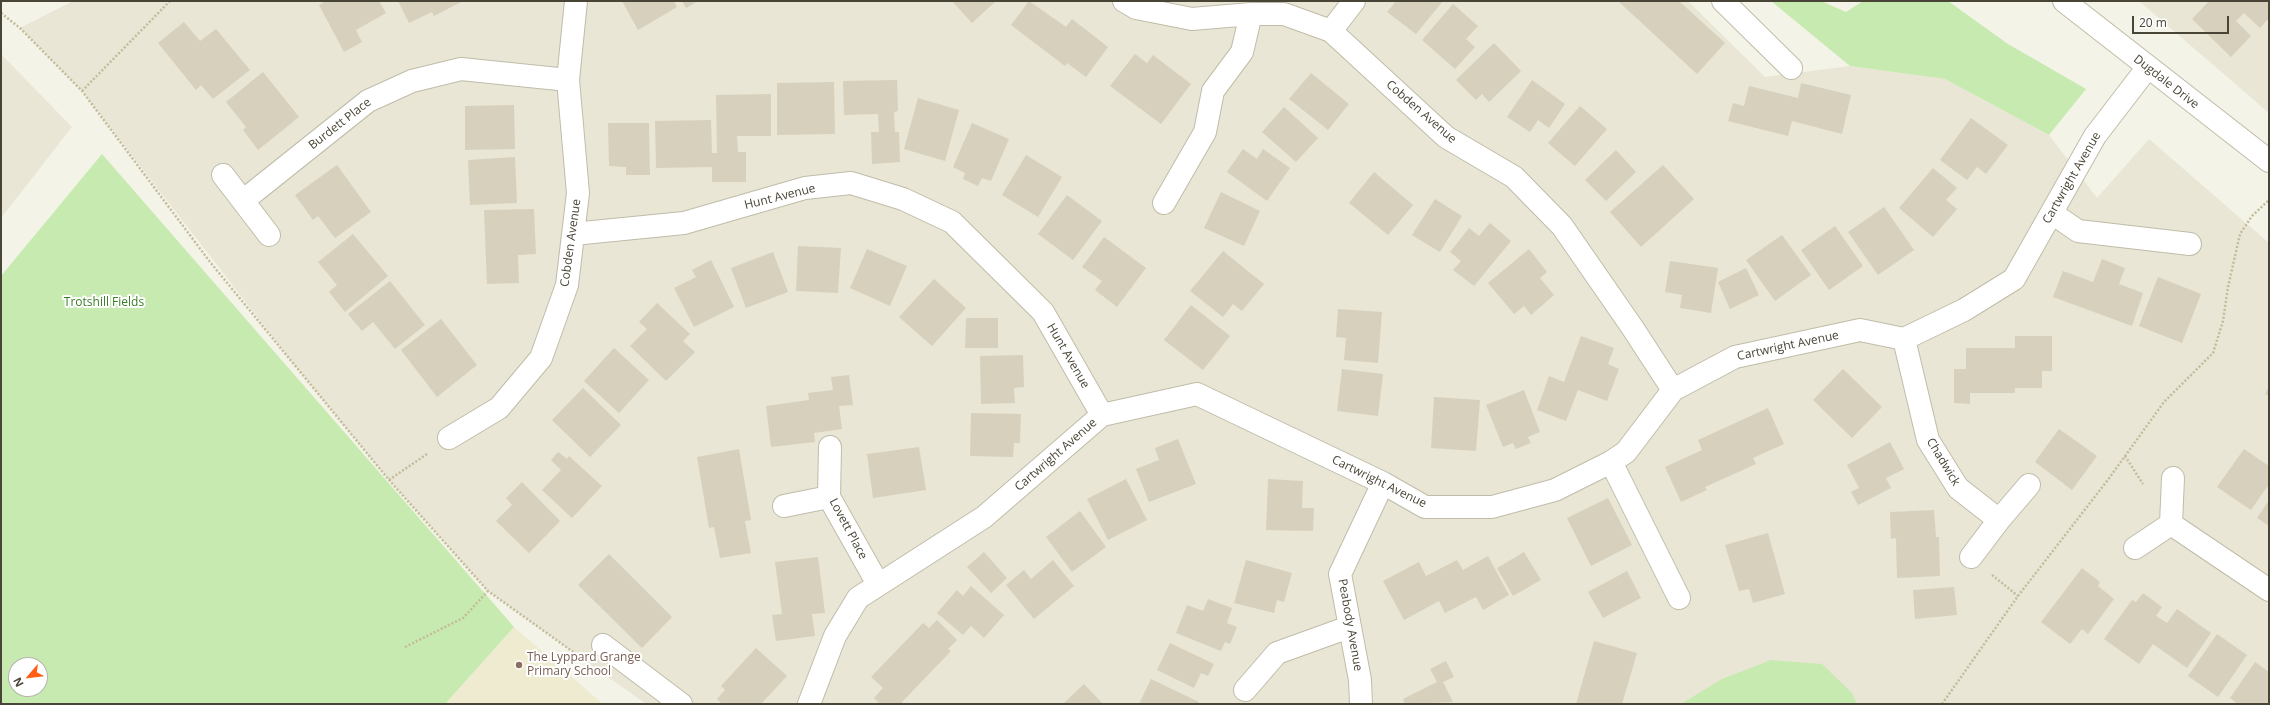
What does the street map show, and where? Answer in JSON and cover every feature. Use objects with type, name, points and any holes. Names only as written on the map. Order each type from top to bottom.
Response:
[{"type":"street","name":"Cobden Avenue","points":[[449,438],[499,408],[541,358],[567,285],[578,193],[568,80],[576,1]]},
{"type":"street","name":"Cobden Avenue","points":[[1124,1],[1136,8],[1192,19],[1251,14],[1284,14],[1331,31],[1446,137],[1514,177],[1562,226],[1632,327],[1673,390]]},
{"type":"street","points":[[1331,31],[1354,1]]},
{"type":"street","points":[[1723,1],[1791,68]]},
{"type":"street","name":"Dugdale Drive","points":[[2064,1],[2269,161]]},
{"type":"street","points":[[1164,203],[1204,132],[1213,91],[1242,52],[1251,14]]},
{"type":"street","name":"Cartwright Avenue","points":[[809,704],[835,636],[858,598],[984,517],[1102,415],[1197,394],[1383,483],[1425,507],[1492,507],[1555,490],[1611,462],[1626,452],[1673,390],[1735,357],[1860,330],[1904,339],[1964,310],[2014,279],[2095,136],[2148,67]]},
{"type":"street","name":"Burdett Place","points":[[244,200],[368,100],[412,81],[461,69],[568,80]]},
{"type":"street","points":[[223,175],[269,234]]},
{"type":"street","name":"Hunt Avenue","points":[[573,234],[684,223],[805,188],[851,183],[903,198],[952,222],[1043,312],[1102,415]]},
{"type":"street","points":[[2052,213],[2078,231],[2190,244]]},
{"type":"street","name":"Chadwick","points":[[1904,339],[1928,440],[1958,488],[1999,520]]},
{"type":"street","name":"Lovett Place","points":[[830,447],[829,497],[878,584]]},
{"type":"street","points":[[1611,462],[1679,598]]},
{"type":"street","points":[[2171,524],[2173,478]]},
{"type":"street","name":"Peabody Avenue","points":[[1361,704],[1360,680],[1340,574],[1383,483]]},
{"type":"street","points":[[1971,557],[1999,520],[2029,485]]},
{"type":"street","points":[[784,506],[829,497]]},
{"type":"street","points":[[2135,548],[2171,524]]},
{"type":"street","points":[[2171,524],[2269,590]]},
{"type":"street","points":[[1244,690],[1277,653],[1349,627]]},
{"type":"street","points":[[603,645],[681,704]]},
{"type":"path","points":[[82,91],[170,1]]},
{"type":"path","points":[[1,13],[20,28],[82,91],[210,262],[389,480],[488,591],[577,654]]},
{"type":"path","points":[[1942,704],[2018,596],[2107,481],[2164,402],[2213,353],[2224,321],[2228,287],[2240,234],[2252,216],[2269,200]]},
{"type":"path","points":[[389,480],[449,438]]},
{"type":"path","points":[[1971,557],[2018,596]]},
{"type":"path","points":[[405,648],[463,618],[488,591]]},
{"type":"shaded area","points":[[73,1],[1688,1],[1765,77],[1850,66],[1945,79],[2049,135],[2097,198],[2149,139],[2269,243],[2269,704],[646,704],[488,591],[389,480],[296,367],[82,91],[20,28]]},
{"type":"shaded area","points":[[2139,1],[2269,1],[2269,113]]},
{"type":"shaded area","points":[[1,54],[72,127],[1,218]]},
{"type":"shaded area","name":"The Lyppard Grange Primary School","points":[[514,627],[603,704],[445,704]]},
{"type":"green space","points":[[1771,1],[1821,1],[1846,12],[1863,1],[1948,1],[2008,44],[2086,89],[2049,135],[1945,79],[1850,66]]},
{"type":"green space","name":"Trotshill Fields","points":[[102,154],[514,627],[445,704],[1,704],[1,276]]},
{"type":"green space","points":[[1771,660],[1822,664],[1852,693],[1857,704],[1681,704],[1722,679]]},
{"type":"building","points":[[326,1],[379,1],[386,13],[356,30],[362,42],[344,52],[319,5]]},
{"type":"building","points":[[398,1],[463,1],[434,16],[432,12],[409,23]]},
{"type":"building","points":[[622,1],[674,1],[677,7],[638,30]]},
{"type":"building","points":[[682,1],[698,1],[686,8]]},
{"type":"building","points":[[952,1],[996,1],[972,23]]},
{"type":"building","points":[[1029,1],[1066,27],[1072,19],[1108,47],[1086,77],[1067,63],[1065,66],[1011,25]]},
{"type":"building","points":[[1396,1],[1443,1],[1416,34],[1387,12]]},
{"type":"building","points":[[1618,1],[1679,1],[1725,43],[1697,74]]},
{"type":"building","points":[[2209,1],[2269,1],[2269,18],[2260,28],[2244,13],[2236,21],[2251,36],[2231,57],[2192,19]]},
{"type":"building","points":[[1453,4],[1478,26],[1466,39],[1475,47],[1455,69],[1422,40]]},
{"type":"building","points":[[184,22],[200,41],[216,29],[250,70],[213,99],[201,85],[196,90],[158,43]]},
{"type":"building","points":[[1494,43],[1521,71],[1489,102],[1482,94],[1476,100],[1456,80]]},
{"type":"building","points":[[1135,54],[1147,63],[1153,55],[1191,84],[1161,124],[1110,86]]},
{"type":"building","points":[[263,72],[299,117],[258,150],[243,130],[246,127],[226,102]]},
{"type":"building","points":[[1311,73],[1349,104],[1328,130],[1289,99]]},
{"type":"building","points":[[897,80],[898,111],[894,112],[895,132],[899,132],[900,162],[872,164],[871,132],[879,132],[878,114],[844,115],[843,81]]},
{"type":"building","points":[[1532,80],[1565,104],[1549,128],[1538,120],[1530,132],[1507,117]]},
{"type":"building","points":[[834,82],[835,134],[777,135],[777,83]]},
{"type":"building","points":[[1801,83],[1851,95],[1842,134],[1792,121],[1788,136],[1728,121],[1733,103],[1744,106],[1749,86],[1798,98]]},
{"type":"building","points":[[771,94],[771,136],[737,136],[738,152],[746,152],[746,182],[712,182],[712,167],[656,168],[655,121],[711,120],[712,153],[717,153],[716,95]]},
{"type":"building","points":[[918,98],[959,110],[945,161],[904,149]]},
{"type":"building","points":[[514,105],[515,149],[465,150],[465,106]]},
{"type":"building","points":[[1580,106],[1607,129],[1575,166],[1548,143]]},
{"type":"building","points":[[1284,107],[1318,138],[1296,162],[1262,132]]},
{"type":"building","points":[[1971,118],[2008,145],[1986,174],[1977,167],[1967,180],[1940,160]]},
{"type":"building","points":[[608,123],[649,123],[650,175],[626,175],[626,167],[609,166]]},
{"type":"building","points":[[972,123],[1009,139],[991,181],[982,178],[978,186],[963,179],[965,173],[953,167]]},
{"type":"building","points":[[1243,149],[1257,159],[1263,149],[1290,168],[1267,201],[1227,172]]},
{"type":"building","points":[[1616,150],[1636,172],[1606,201],[1585,180]]},
{"type":"building","points":[[1026,155],[1062,177],[1038,217],[1002,195]]},
{"type":"building","points":[[515,157],[517,203],[470,205],[468,160]]},
{"type":"building","points":[[337,165],[371,212],[335,238],[318,216],[313,220],[295,195]]},
{"type":"building","points":[[1663,165],[1694,199],[1641,247],[1610,212]]},
{"type":"building","points":[[1933,168],[1957,188],[1946,200],[1957,209],[1933,237],[1899,208]]},
{"type":"building","points":[[1374,172],[1413,205],[1388,235],[1349,203]]},
{"type":"building","points":[[1221,192],[1260,211],[1244,246],[1204,228]]},
{"type":"building","points":[[1067,195],[1102,221],[1073,260],[1038,234]]},
{"type":"building","points":[[1435,199],[1462,216],[1440,252],[1412,235]]},
{"type":"building","points":[[1884,207],[1914,250],[1878,275],[1848,232]]},
{"type":"building","points":[[534,209],[536,254],[518,255],[519,283],[487,284],[484,210]]},
{"type":"building","points":[[1490,223],[1511,241],[1474,286],[1453,270],[1461,261],[1450,252],[1469,228],[1479,236]]},
{"type":"building","points":[[1835,226],[1863,266],[1829,290],[1801,250]]},
{"type":"building","points":[[353,234],[388,276],[345,312],[329,292],[337,285],[318,262]]},
{"type":"building","points":[[1782,235],[1811,275],[1775,301],[1746,260]]},
{"type":"building","points":[[1104,237],[1146,268],[1117,307],[1095,290],[1102,281],[1082,267]]},
{"type":"building","points":[[798,246],[841,248],[838,293],[796,291]]},
{"type":"building","points":[[867,249],[907,266],[890,306],[850,288]]},
{"type":"building","points":[[1529,249],[1547,272],[1540,278],[1554,295],[1531,315],[1524,306],[1514,314],[1488,283]]},
{"type":"building","points":[[1223,251],[1264,284],[1242,311],[1233,304],[1223,317],[1190,291]]},
{"type":"building","points":[[773,252],[788,292],[746,308],[731,268]]},
{"type":"building","points":[[2102,259],[2125,268],[2119,284],[2143,293],[2132,326],[2053,297],[2063,271],[2093,282]]},
{"type":"building","points":[[711,260],[734,307],[694,327],[674,288],[696,277],[692,270]]},
{"type":"building","points":[[1670,261],[1718,268],[1711,313],[1680,308],[1682,295],[1665,292]]},
{"type":"building","points":[[1746,268],[1759,295],[1730,309],[1718,282]]},
{"type":"building","points":[[2158,277],[2201,294],[2182,343],[2139,326]]},
{"type":"building","points":[[934,279],[966,308],[932,346],[899,317]]},
{"type":"building","points":[[390,281],[425,325],[395,349],[373,322],[362,331],[348,314]]},
{"type":"building","points":[[657,303],[690,334],[683,341],[695,352],[666,381],[630,346],[647,329],[639,322]]},
{"type":"building","points":[[1191,305],[1230,336],[1203,370],[1164,340]]},
{"type":"building","points":[[1338,309],[1382,312],[1378,363],[1344,360],[1346,338],[1336,337]]},
{"type":"building","points":[[966,318],[998,318],[998,348],[965,348]]},
{"type":"building","points":[[441,319],[477,365],[437,397],[401,350]]},
{"type":"building","points":[[1581,336],[1614,348],[1608,364],[1619,369],[1607,401],[1578,390],[1566,421],[1537,410],[1549,376],[1564,382]]},
{"type":"building","points":[[2015,336],[2052,336],[2052,371],[2042,371],[2042,388],[2015,388],[2015,393],[1970,393],[1970,404],[1954,403],[1954,369],[1966,369],[1966,348],[2015,348]]},
{"type":"building","points":[[614,348],[649,380],[619,413],[584,381]]},
{"type":"building","points":[[1023,355],[1024,387],[1014,388],[1015,403],[981,404],[980,356]]},
{"type":"building","points":[[1342,369],[1383,374],[1378,416],[1337,411]]},
{"type":"building","points":[[1843,369],[1882,407],[1852,438],[1813,400]]},
{"type":"building","points":[[849,375],[853,405],[839,406],[842,429],[814,433],[815,442],[771,447],[766,406],[809,400],[808,393],[833,390],[831,377]]},
{"type":"building","points":[[2269,387],[2269,396],[2265,394]]},
{"type":"building","points":[[583,388],[621,425],[590,457],[552,420]]},
{"type":"building","points":[[1524,390],[1540,432],[1528,437],[1531,443],[1516,449],[1513,443],[1503,447],[1486,405]]},
{"type":"building","points":[[1434,397],[1480,400],[1476,451],[1431,448]]},
{"type":"building","points":[[1768,408],[1784,444],[1753,458],[1756,464],[1705,487],[1707,490],[1681,502],[1665,467],[1702,450],[1698,440]]},
{"type":"building","points":[[971,413],[1021,414],[1020,443],[1014,443],[1013,457],[970,456]]},
{"type":"building","points":[[2059,429],[2097,456],[2072,490],[2035,462]]},
{"type":"building","points":[[1178,439],[1196,484],[1149,502],[1136,469],[1159,460],[1155,448]]},
{"type":"building","points":[[1890,442],[1904,469],[1886,478],[1891,488],[1858,505],[1851,492],[1859,488],[1847,465]]},
{"type":"building","points":[[919,447],[926,490],[873,498],[867,454]]},
{"type":"building","points":[[739,449],[751,520],[745,521],[751,553],[720,558],[714,527],[709,528],[697,457]]},
{"type":"building","points":[[2244,449],[2269,466],[2269,484],[2251,510],[2217,487]]},
{"type":"building","points":[[558,452],[567,459],[569,456],[602,486],[572,518],[542,490],[561,470],[551,460]]},
{"type":"building","points":[[1126,479],[1147,520],[1108,540],[1087,499]]},
{"type":"building","points":[[1268,479],[1303,481],[1302,508],[1314,508],[1313,531],[1266,530]]},
{"type":"building","points":[[522,482],[560,521],[529,553],[496,521],[512,505],[506,498]]},
{"type":"building","points":[[1608,498],[1632,545],[1591,566],[1567,518]]},
{"type":"building","points":[[2269,500],[2269,526],[2257,518]]},
{"type":"building","points":[[1934,510],[1936,537],[1939,537],[1940,576],[1897,578],[1896,538],[1891,539],[1890,512]]},
{"type":"building","points":[[1080,511],[1106,547],[1072,572],[1046,537]]},
{"type":"building","points":[[1768,533],[1785,594],[1753,603],[1749,589],[1739,591],[1725,545]]},
{"type":"building","points":[[984,552],[1007,578],[991,593],[967,567]]},
{"type":"building","points":[[1524,552],[1541,580],[1513,596],[1497,568]]},
{"type":"building","points":[[609,554],[672,617],[642,648],[578,585]]},
{"type":"building","points":[[1488,556],[1509,595],[1483,610],[1476,597],[1445,613],[1439,601],[1404,620],[1383,581],[1419,562],[1426,576],[1457,560],[1463,570]]},
{"type":"building","points":[[818,557],[825,613],[812,614],[815,636],[776,641],[772,615],[782,614],[775,562]]},
{"type":"building","points":[[1053,560],[1074,586],[1034,619],[1006,585],[1024,570],[1031,579]]},
{"type":"building","points":[[1246,560],[1292,573],[1284,602],[1277,600],[1274,613],[1234,603]]},
{"type":"building","points":[[2082,568],[2100,582],[2098,586],[2114,599],[2088,634],[2082,629],[2070,644],[2041,622]]},
{"type":"building","points":[[1627,571],[1641,598],[1603,618],[1588,592]]},
{"type":"building","points":[[971,586],[1004,615],[984,638],[971,626],[963,635],[937,613],[957,590],[963,596]]},
{"type":"building","points":[[1954,587],[1957,615],[1915,619],[1913,590]]},
{"type":"building","points":[[2143,593],[2162,607],[2156,616],[2167,623],[2177,609],[2211,633],[2187,668],[2153,644],[2139,664],[2104,639],[2132,600],[2136,602]]},
{"type":"building","points":[[1208,599],[1232,608],[1227,623],[1237,627],[1230,644],[1225,642],[1221,651],[1176,633],[1187,605],[1203,611]]},
{"type":"building","points":[[937,620],[957,640],[948,649],[951,651],[902,702],[903,704],[880,704],[874,698],[883,688],[871,677],[923,623],[929,628]]},
{"type":"building","points":[[2217,634],[2247,655],[2218,697],[2188,676]]},
{"type":"building","points":[[1594,641],[1637,653],[1622,704],[1576,704]]},
{"type":"building","points":[[1170,643],[1214,664],[1208,676],[1201,673],[1194,688],[1157,670]]},
{"type":"building","points":[[756,648],[787,676],[761,704],[722,704],[717,699],[725,690],[721,686]]},
{"type":"building","points":[[1446,661],[1454,677],[1443,682],[1453,702],[1405,704],[1403,699],[1437,682],[1430,669]]},
{"type":"building","points":[[2255,662],[2269,672],[2269,704],[2238,704],[2230,698]]},
{"type":"building","points":[[1151,679],[1199,702],[1198,704],[1139,704]]},
{"type":"building","points":[[1084,684],[1103,704],[1063,704],[1066,701]]},
{"type":"place","name":"The Lyppard Grange Primary School","points":[[519,665]]}]
